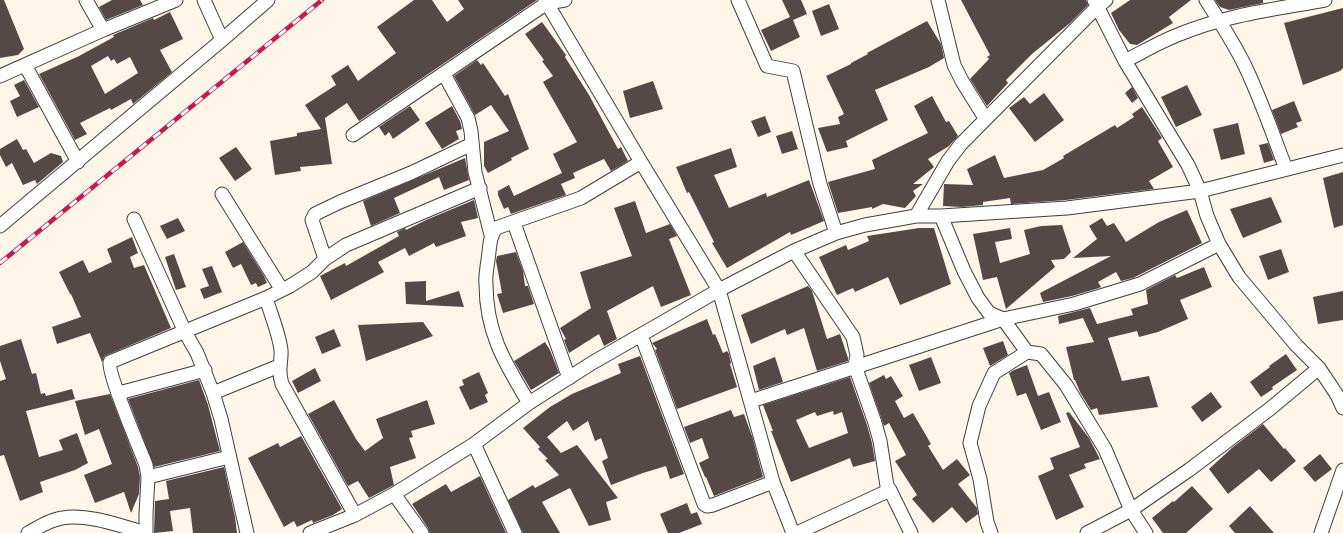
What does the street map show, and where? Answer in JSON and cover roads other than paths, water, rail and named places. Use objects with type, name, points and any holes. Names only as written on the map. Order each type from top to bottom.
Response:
[{"type":"street","points":[[86,0],[103,30]]},
{"type":"street","points":[[0,76],[103,30],[176,0]]},
{"type":"street","points":[[204,0],[222,40]]},
{"type":"street","points":[[0,226],[78,162],[268,0]]},
{"type":"street","points":[[353,135],[444,74],[546,1],[565,0]]},
{"type":"street","points":[[738,0],[767,66],[793,71],[820,184],[836,233]]},
{"type":"street","points":[[938,0],[954,65],[985,118]]},
{"type":"street","points":[[1206,0],[1233,43],[1248,73],[1286,169]]},
{"type":"street","points":[[1125,61],[1179,34],[1219,20],[1325,0]]},
{"type":"street","points":[[546,1],[719,290],[773,482],[793,533]]},
{"type":"street","points":[[916,216],[948,161],[961,144],[1099,2],[1125,61],[1188,165],[1200,191],[1207,216],[1218,244],[1239,277],[1296,345],[1319,368],[1337,395],[1343,408]]},
{"type":"street","points":[[25,65],[78,162]]},
{"type":"street","points":[[444,74],[468,118],[475,172],[491,235],[486,284],[490,321],[494,337],[505,362],[529,403]]},
{"type":"street","points":[[325,259],[312,220],[315,214],[340,202],[411,173],[472,144]]},
{"type":"street","points":[[310,533],[355,514],[394,494],[474,444],[529,403],[592,363],[719,290],[794,251],[836,233],[866,225],[916,216],[941,216],[1067,208],[1200,191],[1343,155]]},
{"type":"street","points":[[491,235],[496,228],[581,198],[641,162]]},
{"type":"street","points":[[28,533],[50,521],[71,517],[93,519],[146,533],[148,478],[146,465],[109,365],[110,361],[266,298],[312,272],[325,259],[346,245],[480,188]]},
{"type":"street","points":[[222,194],[282,290]]},
{"type":"street","points":[[941,216],[964,271],[978,298],[989,313],[1003,319],[1027,352]]},
{"type":"street","points":[[134,219],[185,332],[205,370],[221,419],[247,533]]},
{"type":"street","points":[[514,222],[569,378]]},
{"type":"street","points":[[751,401],[1003,319],[1074,304],[1140,284],[1218,244]]},
{"type":"street","points":[[794,251],[853,337],[857,355],[855,366],[875,423],[882,453],[887,486],[911,533]]},
{"type":"street","points":[[266,298],[280,345],[281,356],[279,372],[282,384],[355,514]]},
{"type":"street","points":[[641,335],[704,504],[707,506],[713,505],[773,482]]},
{"type":"street","points":[[991,533],[987,522],[980,479],[970,443],[979,406],[994,373],[1027,352],[1041,354],[1066,386],[1105,449],[1131,510],[1146,533]]},
{"type":"street","points":[[213,393],[279,366]]},
{"type":"street","points":[[1087,533],[1131,510],[1188,470],[1271,408],[1319,368]]},
{"type":"street","points":[[119,393],[205,370]]},
{"type":"street","points":[[474,444],[515,533]]},
{"type":"street","points":[[148,478],[230,457]]},
{"type":"street","points":[[1321,533],[1343,470]]},
{"type":"street","points":[[797,533],[890,490]]},
{"type":"street","points":[[394,494],[422,533]]},
{"type":"railway","points":[[0,263],[322,0]]}]
